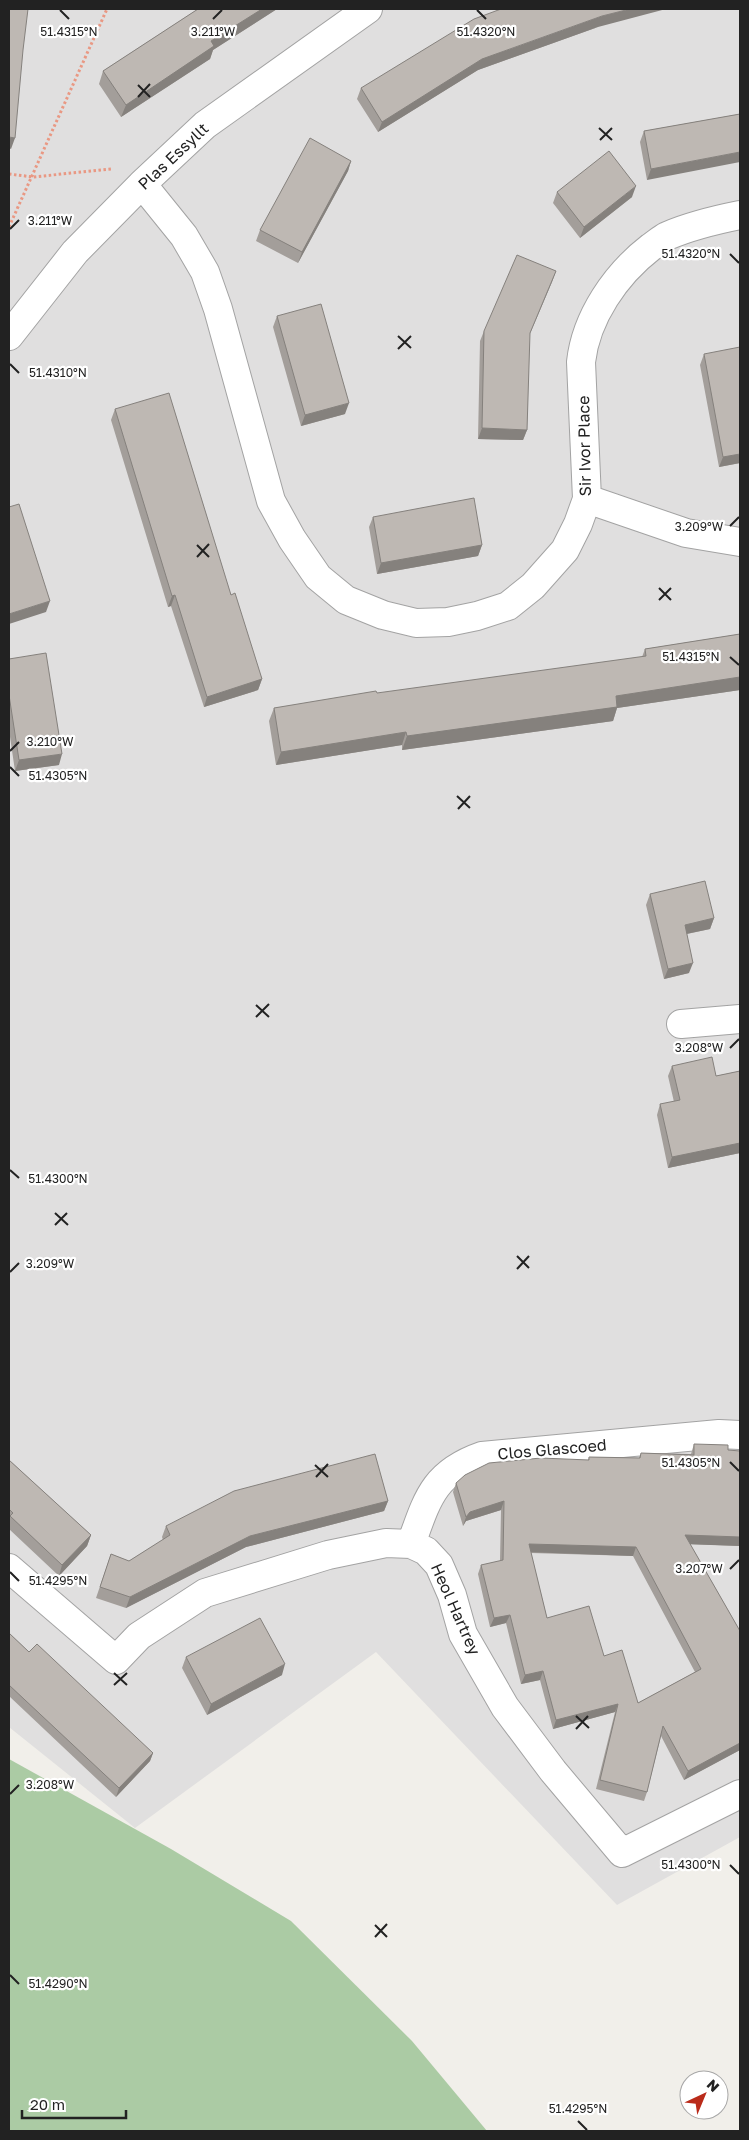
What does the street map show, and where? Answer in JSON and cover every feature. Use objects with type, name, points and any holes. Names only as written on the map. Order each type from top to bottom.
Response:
[{"type":"street","name":"Plas Essyllt","points":[[9,336],[75,252],[142,184],[205,125],[368,9]]},
{"type":"street","name":"Sir Ivor Place","points":[[142,184],[184,236],[205,272],[218,309],[271,501],[292,539],[318,577],[346,600],[383,615],[416,623],[448,622],[477,616],[508,606],[534,586],[565,550],[578,524],[587,499],[583,344],[612,284],[634,260],[665,237],[706,222],[740,215]]},
{"type":"street","points":[[587,499],[686,533],[740,542]]},
{"type":"street","points":[[681,1024],[740,1019]]},
{"type":"street","name":"Clos Glascoed","points":[[411,1544],[428,1497],[440,1482],[453,1469],[482,1456],[718,1434],[740,1435]]},
{"type":"street","points":[[9,1568],[116,1660],[139,1636],[205,1593],[328,1555],[386,1543],[411,1544]]},
{"type":"street","name":"Heol Hartrey","points":[[411,1544],[426,1551],[439,1565],[452,1595],[464,1634],[506,1707],[553,1771],[622,1853],[740,1794]]},
{"type":"path","points":[[9,227],[107,9]]},
{"type":"path","points":[[9,174],[33,177],[124,167],[142,184]]},
{"type":"shaded area","points":[[9,9],[740,9],[740,1837],[617,1905],[376,1652],[135,1828],[9,1727]]},
{"type":"green space","points":[[9,1759],[171,1849],[291,1921],[412,2041],[487,2131],[9,2131]]},
{"type":"building","points":[[9,9],[28,9],[15,138],[9,137]]},
{"type":"building","points":[[198,9],[262,9],[211,41],[214,46],[126,105],[103,71]]},
{"type":"building","points":[[501,9],[630,9],[602,16],[482,59],[382,122],[361,88],[474,19]]},
{"type":"building","points":[[740,114],[740,152],[651,169],[644,131]]},
{"type":"building","points":[[310,138],[351,161],[302,252],[260,230]]},
{"type":"building","points":[[609,151],[636,186],[584,227],[557,192]]},
{"type":"building","points":[[517,255],[556,271],[530,333],[527,430],[482,428],[484,331]]},
{"type":"building","points":[[321,304],[349,403],[305,415],[277,316]]},
{"type":"building","points":[[740,347],[740,454],[723,457],[704,354]]},
{"type":"building","points":[[169,393],[231,595],[235,593],[262,679],[207,697],[175,595],[172,596],[115,409]]},
{"type":"building","points":[[474,498],[482,545],[381,563],[373,517]]},
{"type":"building","points":[[19,504],[50,601],[9,614],[9,507]]},
{"type":"building","points":[[740,634],[740,677],[616,696],[617,707],[407,736],[406,732],[281,752],[274,708],[376,691],[377,693],[646,656],[645,649]]},
{"type":"building","points":[[46,653],[62,754],[19,760],[9,695],[9,659]]},
{"type":"building","points":[[705,881],[714,918],[685,925],[693,963],[668,969],[650,894]]},
{"type":"building","points":[[712,1057],[716,1076],[740,1071],[740,1143],[672,1157],[660,1104],[680,1100],[672,1066]]},
{"type":"building","points":[[694,1444],[728,1445],[728,1450],[740,1451],[740,1537],[685,1535],[740,1631],[740,1743],[688,1771],[663,1726],[647,1792],[600,1780],[618,1704],[556,1720],[543,1671],[525,1675],[510,1615],[494,1618],[481,1565],[503,1560],[504,1501],[470,1512],[466,1517],[456,1483],[465,1475],[489,1463],[541,1458],[589,1460],[589,1457],[640,1458],[641,1453],[694,1455]],"holes":[[[529,1544],[636,1547],[701,1669],[638,1703],[622,1650],[604,1656],[589,1606],[547,1618]]]},
{"type":"building","points":[[375,1454],[388,1501],[250,1536],[130,1597],[100,1587],[111,1554],[129,1561],[170,1535],[166,1526],[234,1491]]},
{"type":"building","points":[[9,1460],[91,1535],[62,1565],[10,1516],[13,1513],[9,1509]]},
{"type":"building","points":[[260,1618],[285,1664],[211,1704],[186,1657]]},
{"type":"building","points":[[9,1633],[29,1652],[37,1644],[153,1753],[119,1788],[9,1685]]}]
